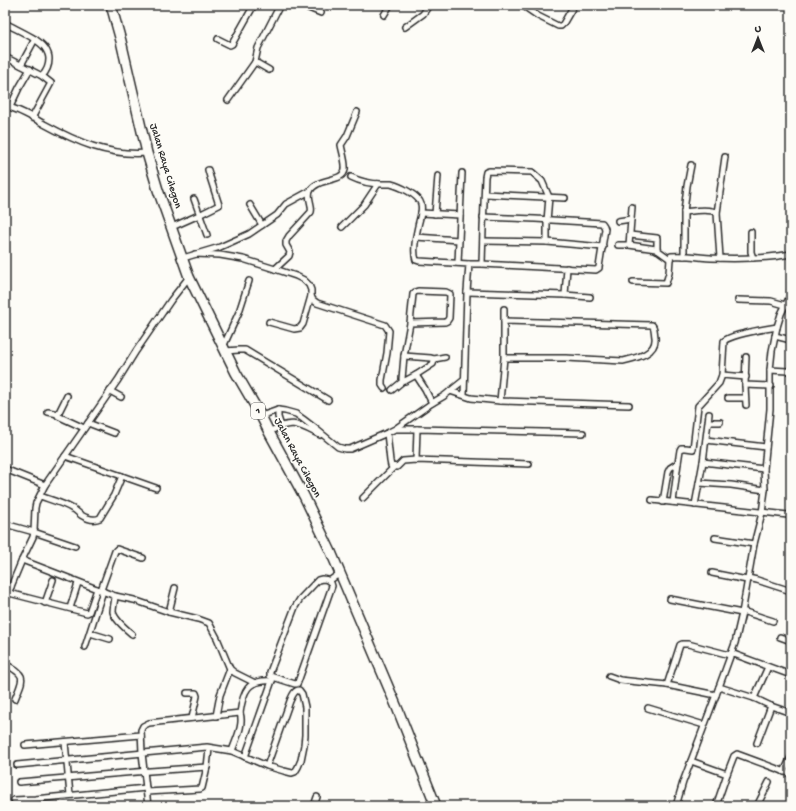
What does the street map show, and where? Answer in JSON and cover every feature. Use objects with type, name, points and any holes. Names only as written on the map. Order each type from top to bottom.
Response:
[{"type":"highway","name":"Jalan Raya Cilegon","points":[[111,5],[121,41],[147,153],[158,190],[189,277],[236,373],[304,496],[331,552],[398,710],[436,806]]},
{"type":"street","points":[[218,39],[228,45],[232,44],[254,5]]},
{"type":"street","points":[[228,100],[255,62],[258,48],[280,5]]},
{"type":"street","points":[[301,5],[321,13]]},
{"type":"street","points":[[384,15],[390,5]]},
{"type":"street","points":[[405,27],[423,14],[429,5]]},
{"type":"street","points":[[524,6],[538,16],[561,26],[574,5]]},
{"type":"street","points":[[5,23],[35,39],[45,48],[49,56],[49,65],[42,76]]},
{"type":"street","points":[[21,65],[35,39]]},
{"type":"street","points":[[5,57],[42,76],[51,84],[32,118]]},
{"type":"street","points":[[255,62],[269,70]]},
{"type":"street","points":[[30,69],[6,107],[71,137],[102,149],[136,154],[147,153]]},
{"type":"street","points":[[183,258],[220,247],[248,234],[277,215],[286,204],[310,191],[320,183],[342,176],[345,168],[341,145],[347,136],[357,112]]},
{"type":"street","points":[[720,258],[717,213],[725,157]]},
{"type":"street","points":[[684,256],[684,212],[691,165]]},
{"type":"street","points":[[172,227],[219,205],[208,170]]},
{"type":"street","points":[[482,264],[486,172],[529,172],[534,173],[542,181],[549,197],[547,242]]},
{"type":"street","points":[[458,263],[462,173]]},
{"type":"street","points":[[435,214],[438,176]]},
{"type":"street","points":[[351,177],[358,181],[395,186],[414,196],[421,204],[421,213],[416,237],[416,260],[566,268],[598,269],[599,267],[605,229],[602,223],[483,217]]},
{"type":"street","points":[[342,227],[364,205],[378,184]]},
{"type":"street","points":[[275,268],[289,256],[290,252],[286,245],[286,241],[312,209],[309,196],[310,191]]},
{"type":"street","points":[[485,194],[565,198]]},
{"type":"street","points":[[194,199],[207,235]]},
{"type":"street","points":[[250,205],[262,225]]},
{"type":"street","points":[[629,245],[632,206]]},
{"type":"street","points":[[684,212],[710,210],[717,213]]},
{"type":"street","points":[[421,213],[460,215]]},
{"type":"street","points":[[618,222],[631,219]]},
{"type":"street","points":[[751,232],[751,252],[753,258]]},
{"type":"street","points":[[630,235],[658,238],[657,250]]},
{"type":"street","points":[[416,237],[459,240]]},
{"type":"street","points":[[483,241],[547,242],[603,247]]},
{"type":"street","points":[[618,245],[629,245],[657,250],[670,259]]},
{"type":"street","points":[[195,254],[227,256],[243,259],[275,268],[304,280],[309,285],[311,296],[303,324],[300,328],[294,329],[269,322]]},
{"type":"street","points":[[633,282],[666,283],[671,256],[753,258],[775,257],[791,254]]},
{"type":"street","points":[[464,396],[469,264]]},
{"type":"street","points":[[565,295],[566,268]]},
{"type":"street","points":[[5,601],[34,532],[34,512],[36,503],[45,485],[171,300],[189,277]]},
{"type":"street","points":[[249,281],[239,312],[224,349],[245,350],[328,400]]},
{"type":"street","points":[[676,806],[683,782],[735,643],[742,612],[747,579],[765,490],[764,469],[770,409],[771,356],[777,327],[781,314],[788,305],[791,288]]},
{"type":"street","points":[[403,381],[404,356],[415,292],[446,292],[450,294],[449,318],[447,321],[410,323]]},
{"type":"street","points":[[467,292],[590,296]]},
{"type":"street","points":[[311,296],[317,303],[382,323],[387,326],[389,331],[387,354],[382,380],[382,385],[384,388]]},
{"type":"street","points":[[738,300],[771,301],[788,305]]},
{"type":"street","points":[[500,401],[504,358],[504,309]]},
{"type":"street","points":[[504,321],[652,325],[654,327],[655,341],[653,348],[640,357],[623,360],[504,358]]},
{"type":"street","points":[[693,449],[698,406],[720,383],[724,343],[726,339],[777,327]]},
{"type":"street","points":[[775,336],[791,340]]},
{"type":"street","points":[[404,356],[434,359],[446,357]]},
{"type":"street","points":[[746,356],[746,404]]},
{"type":"street","points":[[392,390],[403,381],[433,364],[434,359]]},
{"type":"street","points":[[770,370],[787,371]]},
{"type":"street","points":[[416,375],[432,403]]},
{"type":"street","points":[[722,375],[746,377]]},
{"type":"street","points":[[261,416],[278,410],[296,414],[338,447],[345,450],[395,429],[444,396],[464,380]]},
{"type":"street","points":[[745,385],[771,386]]},
{"type":"street","points":[[110,391],[121,397]]},
{"type":"street","points":[[450,391],[471,398],[500,401],[629,405]]},
{"type":"street","points":[[58,414],[67,396]]},
{"type":"street","points":[[728,398],[745,398]]},
{"type":"street","points":[[278,410],[278,418],[281,426]]},
{"type":"street","points":[[48,412],[58,414],[60,417],[84,428]]},
{"type":"street","points":[[695,505],[703,462],[703,450],[706,440],[709,414]]},
{"type":"street","points":[[708,422],[720,422]]},
{"type":"street","points":[[88,423],[114,433]]},
{"type":"street","points":[[269,432],[288,424],[297,424],[325,437]]},
{"type":"street","points":[[395,429],[583,433]]},
{"type":"street","points":[[416,460],[417,429]]},
{"type":"street","points":[[387,433],[391,466],[394,467]]},
{"type":"street","points":[[706,440],[766,447]]},
{"type":"street","points":[[673,502],[681,448],[703,450]]},
{"type":"street","points":[[65,456],[156,488]]},
{"type":"street","points":[[363,498],[394,467],[407,460],[529,464]]},
{"type":"street","points":[[703,462],[764,469]]},
{"type":"street","points":[[663,502],[669,470],[678,463]]},
{"type":"street","points":[[5,469],[45,485]]},
{"type":"street","points":[[40,496],[74,509],[80,515],[95,520],[100,518],[114,495],[122,476]]},
{"type":"street","points":[[699,483],[731,485],[765,490]]},
{"type":"street","points":[[652,500],[791,518]]},
{"type":"street","points":[[761,515],[791,515]]},
{"type":"street","points":[[5,524],[75,546]]},
{"type":"street","points":[[715,538],[754,544]]},
{"type":"street","points":[[9,593],[70,608],[84,613],[89,612],[117,549],[143,558]]},
{"type":"street","points":[[22,560],[115,596],[134,600],[168,612],[209,623],[218,638],[230,669],[255,683]]},
{"type":"street","points":[[712,572],[757,580],[791,591]]},
{"type":"street","points":[[329,581],[340,574]]},
{"type":"street","points":[[267,766],[330,594],[332,586],[329,581],[325,579],[318,580],[300,599],[290,617],[270,672],[270,676],[273,679]]},
{"type":"street","points":[[45,603],[53,580]]},
{"type":"street","points":[[70,608],[78,583]]},
{"type":"street","points":[[5,585],[11,587]]},
{"type":"street","points":[[168,612],[176,588]]},
{"type":"street","points":[[85,647],[90,633],[100,590]]},
{"type":"street","points":[[115,596],[113,612],[122,626],[132,634]]},
{"type":"street","points":[[670,599],[742,612],[773,621]]},
{"type":"street","points":[[90,633],[110,639]]},
{"type":"street","points":[[780,637],[791,641]]},
{"type":"street","points":[[667,685],[680,645],[682,644],[731,654],[791,675]]},
{"type":"street","points":[[5,664],[16,670],[22,679],[15,699]]},
{"type":"street","points":[[754,698],[768,667]]},
{"type":"street","points":[[216,716],[220,695],[230,669]]},
{"type":"street","points":[[609,676],[620,680],[667,685],[716,694]]},
{"type":"street","points":[[245,757],[273,679]]},
{"type":"street","points":[[232,751],[241,726],[240,713],[248,687],[261,681],[273,679],[297,684]]},
{"type":"street","points":[[719,687],[754,698],[791,713]]},
{"type":"street","points":[[17,765],[205,747],[232,751],[267,766],[292,773],[295,772],[298,767],[306,735],[305,707],[301,691],[295,691]]},
{"type":"street","points":[[187,692],[194,692],[197,696],[192,718]]},
{"type":"street","points":[[757,743],[771,706]]},
{"type":"street","points":[[648,708],[704,725]]},
{"type":"street","points":[[148,806],[142,753],[141,730],[143,726],[149,723],[240,713]]},
{"type":"street","points":[[25,746],[141,735]]},
{"type":"street","points":[[65,742],[70,795]]},
{"type":"street","points":[[14,800],[146,790],[201,789],[207,767],[209,748]]},
{"type":"street","points":[[716,806],[734,756],[737,754],[791,774]]},
{"type":"street","points":[[784,772],[791,757]]},
{"type":"street","points":[[691,761],[727,774]]},
{"type":"street","points":[[19,782],[207,767]]},
{"type":"street","points":[[757,806],[769,782]]},
{"type":"street","points":[[314,806],[317,797]]}]
